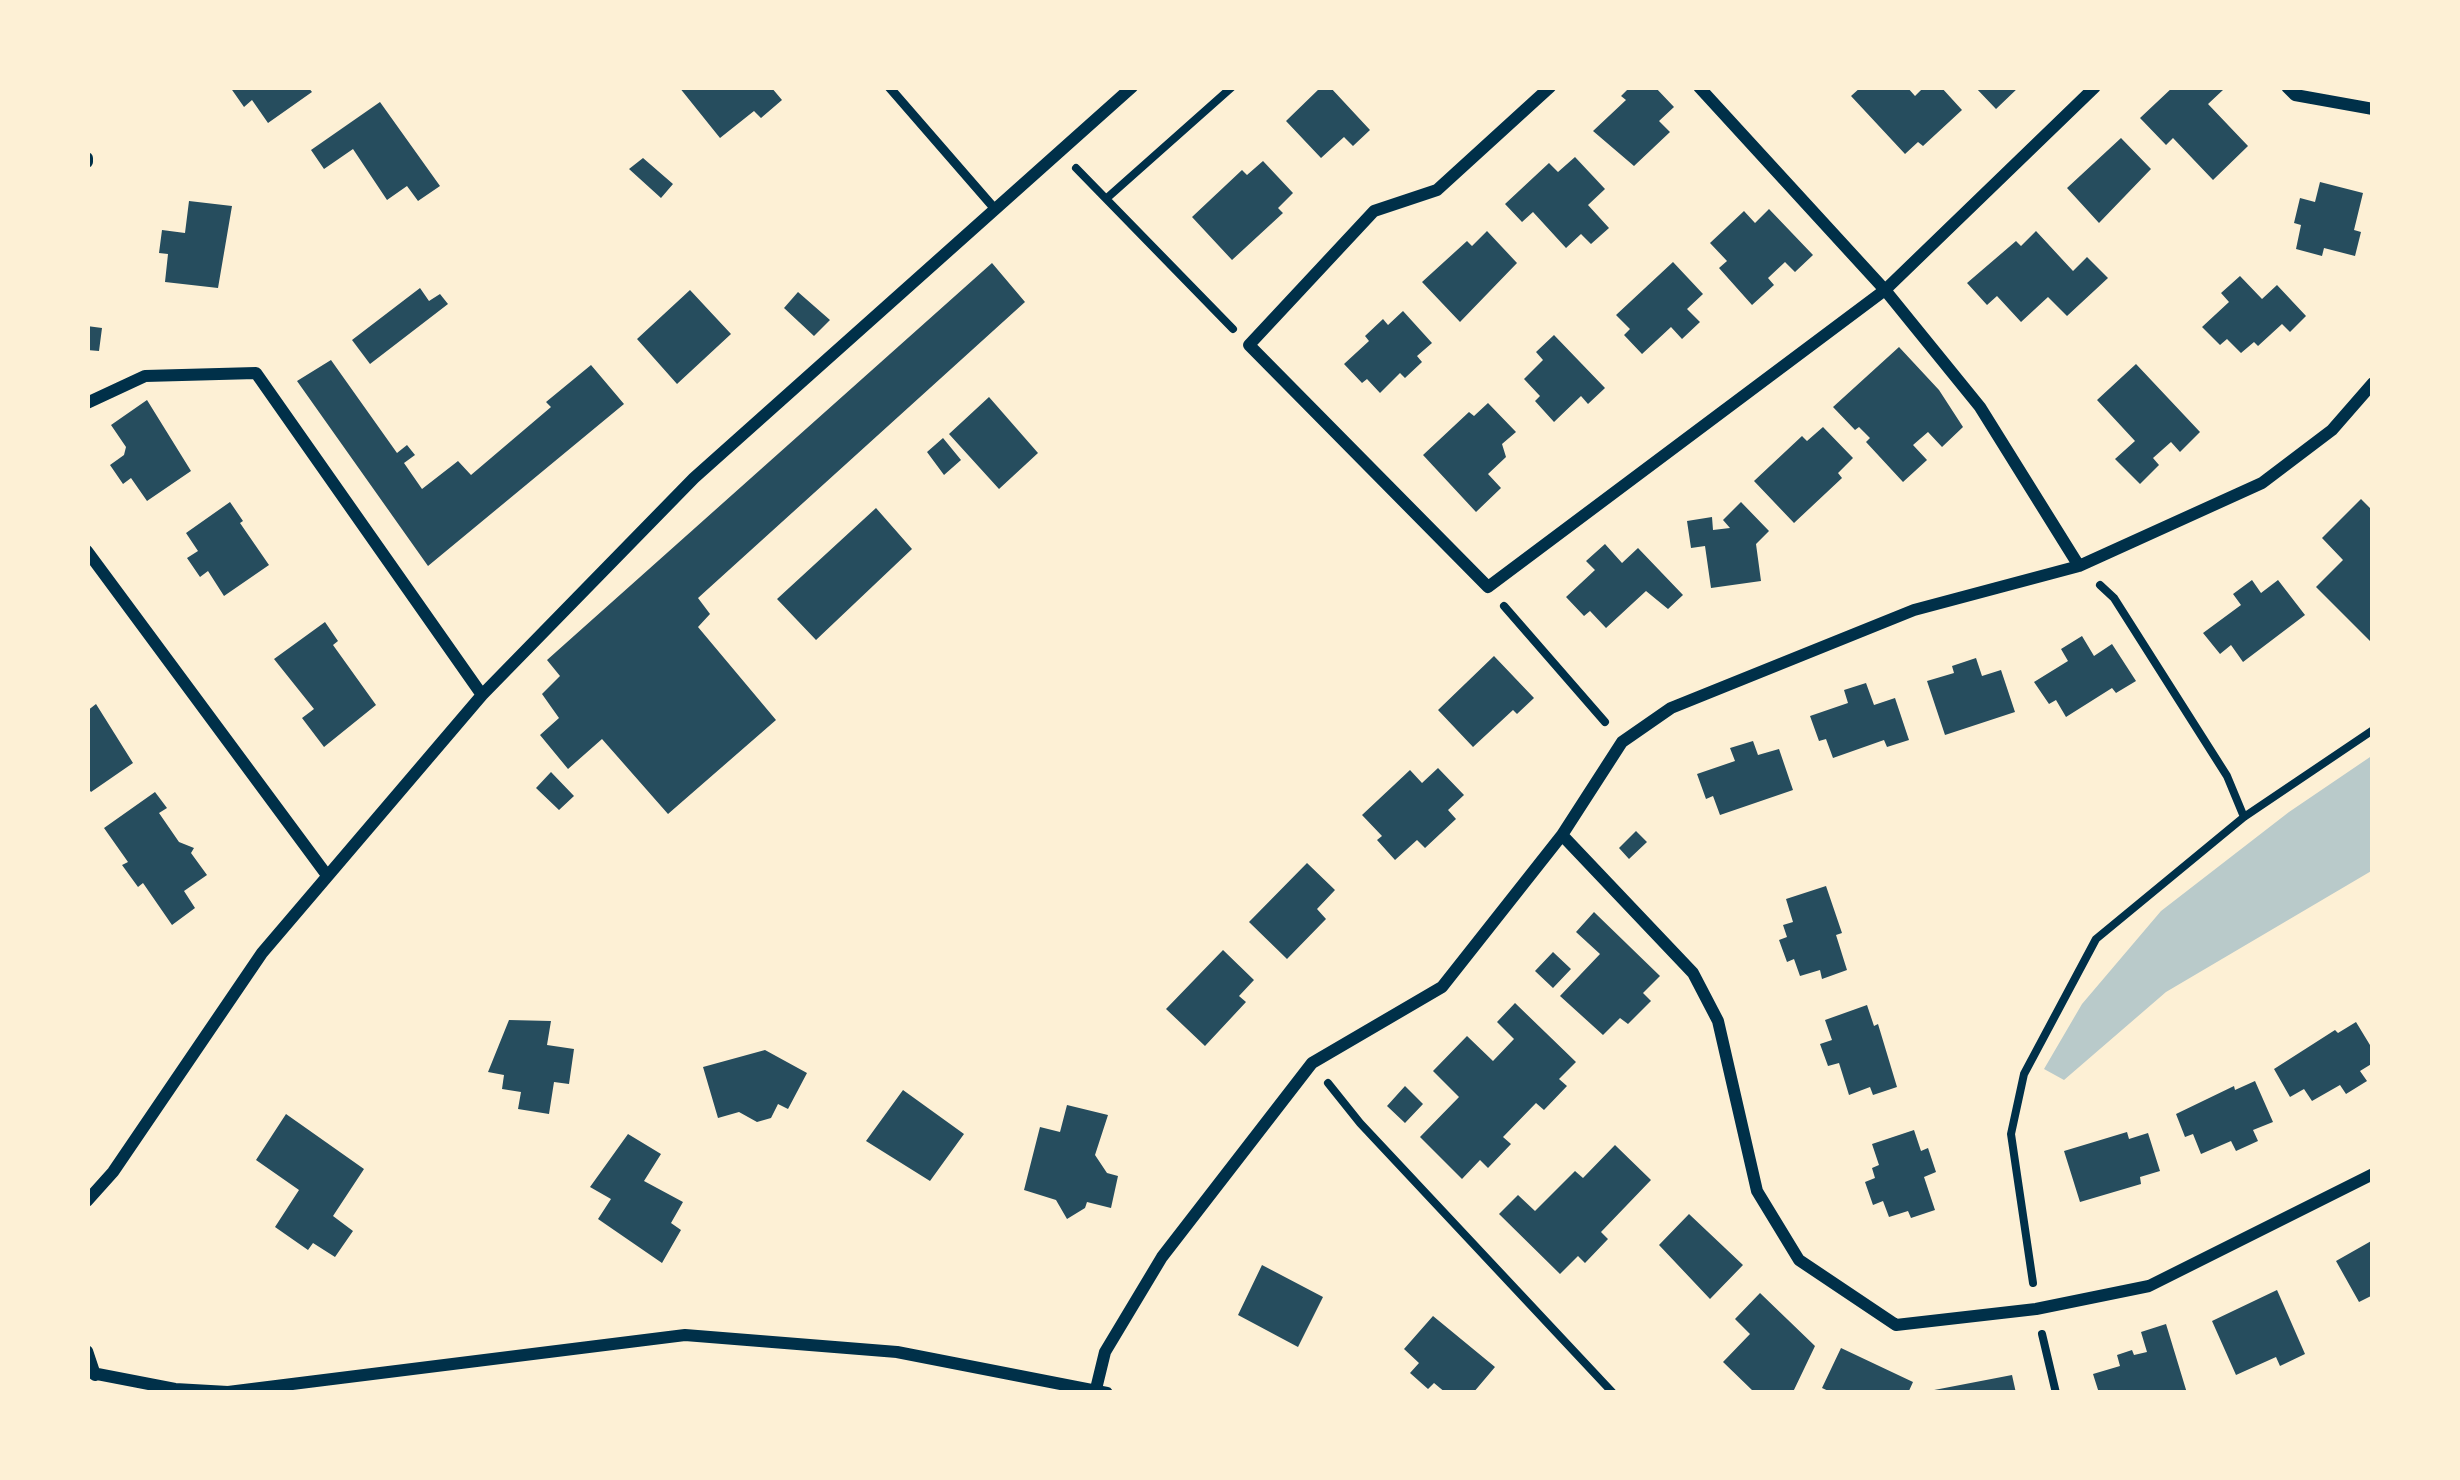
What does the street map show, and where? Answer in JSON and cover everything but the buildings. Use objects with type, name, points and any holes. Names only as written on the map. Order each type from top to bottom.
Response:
[{"type":"street","points":[[87,1201],[124,1156],[262,953],[482,695],[694,478],[1132,87]]},
{"type":"street","points":[[1550,87],[1437,190],[1374,211],[1249,344],[1488,587],[1885,290],[2095,87]]},
{"type":"street","points":[[1700,87],[1885,290],[1979,406],[2079,566]]},
{"type":"street","points":[[2287,87],[2295,95],[2373,109]]},
{"type":"street","points":[[87,403],[146,376],[256,373],[482,695]]},
{"type":"street","points":[[87,1352],[91,1373],[228,1393],[685,1335],[897,1352],[1101,1391],[1106,1352],[1162,1257],[1312,1063],[1442,987],[1562,835],[1622,742],[1671,708],[1914,610],[2079,566],[2262,484],[2332,430],[2373,383]]},
{"type":"street","points":[[87,551],[326,874]]},
{"type":"street","points":[[1562,835],[1693,973],[1718,1022],[1757,1191],[1799,1260],[1896,1325],[2036,1309],[2149,1286],[2373,1174]]},
{"type":"lane","points":[[889,87],[995,209]]},
{"type":"path","points":[[1107,198],[1232,87]]},
{"type":"path","points":[[1061,148],[1085,181],[1107,198],[1263,361]]},
{"type":"path","points":[[2079,566],[2114,598],[2227,776],[2244,818]]},
{"type":"path","points":[[1488,587],[1622,742]]},
{"type":"path","points":[[2056,1393],[2036,1309],[2012,1134],[2024,1074],[2096,939],[2244,818],[2373,730]]},
{"type":"path","points":[[1312,1063],[1360,1123],[1613,1393]]},
{"type":"shaded area","points":[[2373,755],[2373,870],[2166,992],[2064,1080],[2044,1069],[2082,1004],[2161,911],[2289,812]]}]
